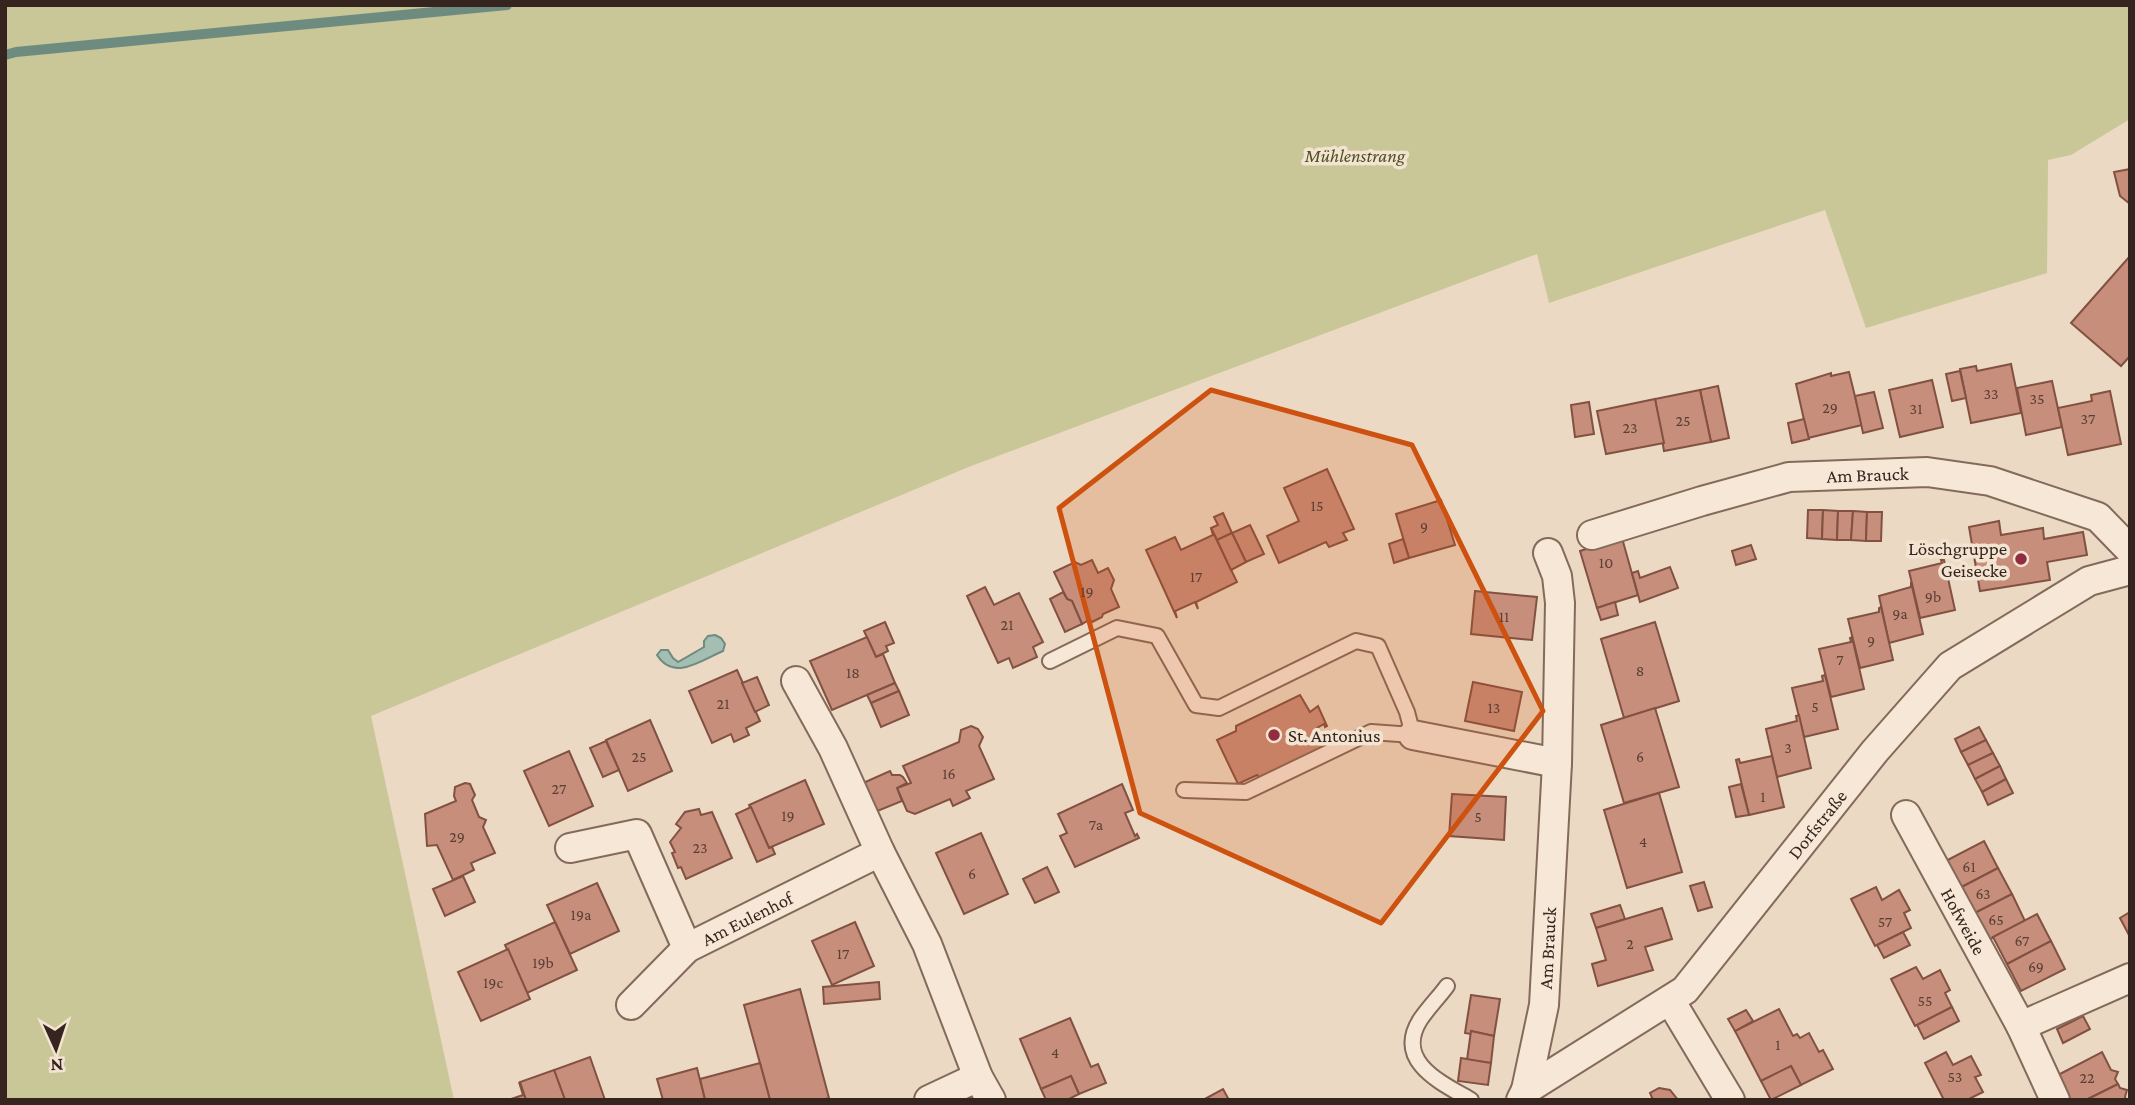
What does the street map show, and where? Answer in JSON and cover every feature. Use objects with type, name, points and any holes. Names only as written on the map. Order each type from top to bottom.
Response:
[{"type":"street","name":"Am Brauck","points":[[1592,535],[1789,477],[1927,472],[1990,481],[2098,517],[2130,550]]},
{"type":"street","name":"Am Brauck","points":[[1523,1095],[1544,1005],[1557,763],[1560,603],[1557,576],[1548,553]]},
{"type":"street","name":"Dorfstraße","points":[[1523,1095],[1685,990],[1875,751],[1950,666],[2089,581],[2130,570]]},
{"type":"street","points":[[796,681],[833,748],[880,852],[927,944],[985,1088],[929,1100]]},
{"type":"street","points":[[1413,735],[1557,763]]},
{"type":"street","name":"Hofweide","points":[[1906,815],[2021,1026],[2055,1100]]},
{"type":"street","points":[[570,848],[637,834],[687,948]]},
{"type":"street","name":"Am Eulenhof","points":[[631,1005],[687,948],[880,852]]},
{"type":"street","points":[[2021,1026],[2130,978]]},
{"type":"street","points":[[1670,1000],[1730,1100]]},
{"type":"lane","points":[[1050,661],[1117,628],[1157,636],[1196,705],[1219,708],[1356,641],[1378,646],[1407,712],[1413,735],[1371,732],[1246,792],[1184,790]]},
{"type":"lane","points":[[1447,986],[1420,1021],[1414,1048],[1417,1060],[1427,1074],[1471,1100]]},
{"type":"highlighted area","points":[[1211,390],[1412,445],[1543,711],[1381,923],[1140,813],[1059,508]]},
{"type":"green space","points":[[5,5],[2130,5],[2130,119],[2071,155],[2048,160],[2047,273],[1866,328],[1825,210],[1549,303],[1537,254],[971,466],[371,716],[454,1100],[5,1100]]},
{"type":"shaded area","points":[[715,635],[725,644],[723,651],[697,663],[680,668],[672,667],[657,655],[661,650],[668,650],[678,662],[704,647],[708,636]]},
{"type":"building","points":[[2130,169],[2130,204],[2120,196],[2114,172]]},
{"type":"building","points":[[2130,256],[2130,356],[2121,366],[2071,323]]},
{"type":"building","points":[[2011,364],[2021,413],[1971,423],[1960,369],[1976,366],[1977,371]]},
{"type":"building","points":[[1960,371],[1966,398],[1952,401],[1946,374]]},
{"type":"building","points":[[1849,372],[1862,425],[1808,438],[1796,384],[1831,373],[1831,376]]},
{"type":"building","points":[[1932,380],[1943,427],[1900,437],[1889,390]]},
{"type":"building","points":[[2052,381],[2062,427],[2026,435],[2017,388]]},
{"type":"building","points":[[1718,386],[1729,438],[1711,442],[1700,390]]},
{"type":"building","points":[[1700,390],[1711,442],[1664,451],[1655,399]]},
{"type":"building","points":[[2110,391],[2121,444],[2068,455],[2058,408],[2092,401],[2091,395]]},
{"type":"building","points":[[1874,392],[1883,428],[1863,433],[1855,396]]},
{"type":"building","points":[[1655,399],[1664,443],[1606,454],[1597,411]]},
{"type":"building","points":[[1589,402],[1594,434],[1575,437],[1571,405]]},
{"type":"building","points":[[1804,419],[1809,439],[1792,443],[1788,423]]},
{"type":"building","points":[[1327,469],[1354,529],[1343,533],[1347,540],[1329,547],[1326,542],[1279,563],[1267,536],[1299,521],[1284,488]]},
{"type":"building","points":[[1441,500],[1455,545],[1409,558],[1396,514]]},
{"type":"building","points":[[1808,510],[1823,510],[1822,539],[1807,538]]},
{"type":"building","points":[[1823,510],[1838,511],[1837,540],[1822,539]]},
{"type":"building","points":[[1838,511],[1853,511],[1851,540],[1837,540]]},
{"type":"building","points":[[1853,511],[1867,512],[1866,541],[1851,540]]},
{"type":"building","points":[[1867,512],[1882,512],[1881,541],[1866,541]]},
{"type":"building","points":[[1223,513],[1232,533],[1217,540],[1211,528],[1218,525],[1214,517]]},
{"type":"building","name":"Löschgruppe Geisecke","points":[[1999,521],[2001,535],[2043,528],[2044,539],[2083,532],[2087,555],[2047,562],[2050,580],[1980,591],[1969,527]]},
{"type":"building","points":[[1250,525],[1264,554],[1246,562],[1232,533]]},
{"type":"building","points":[[1211,528],[1237,582],[1196,602],[1198,609],[1195,602],[1175,611],[1177,618],[1146,550],[1175,537],[1181,550],[1213,535]]},
{"type":"building","points":[[1232,533],[1246,562],[1231,570],[1217,540]]},
{"type":"building","points":[[1622,538],[1638,595],[1597,608],[1580,551]]},
{"type":"building","points":[[1403,539],[1409,558],[1394,563],[1389,544]]},
{"type":"building","points":[[1751,545],[1756,559],[1736,565],[1732,551]]},
{"type":"building","points":[[1092,560],[1098,573],[1108,568],[1114,580],[1111,589],[1119,607],[1092,622],[1089,620],[1082,624],[1054,572],[1075,562],[1081,565]]},
{"type":"building","points":[[1941,560],[1944,560],[1955,610],[1920,618],[1909,571],[1942,563]]},
{"type":"building","points":[[1670,567],[1678,588],[1640,602],[1632,573],[1638,571],[1640,578]]},
{"type":"building","points":[[1911,582],[1923,634],[1889,643],[1879,596],[1911,587]]},
{"type":"building","points":[[985,587],[994,605],[1019,593],[1043,642],[1033,647],[1037,657],[1013,668],[1009,658],[998,663],[967,596]]},
{"type":"building","points":[[1475,591],[1537,597],[1532,640],[1471,634]]},
{"type":"building","points":[[1063,592],[1067,599],[1072,601],[1082,624],[1065,632],[1050,599]]},
{"type":"building","points":[[1615,602],[1618,615],[1601,620],[1597,608]]},
{"type":"building","points":[[1881,607],[1893,660],[1860,668],[1848,619],[1879,612]]},
{"type":"building","points":[[885,622],[894,643],[886,646],[888,651],[876,657],[864,631]]},
{"type":"building","points":[[1655,622],[1679,701],[1624,718],[1601,639]]},
{"type":"building","points":[[867,637],[876,657],[883,654],[895,683],[832,710],[810,661]]},
{"type":"building","points":[[1852,637],[1864,689],[1831,697],[1819,649],[1851,642]]},
{"type":"building","points":[[737,670],[760,721],[746,728],[749,735],[734,742],[731,734],[712,743],[689,691]]},
{"type":"building","points":[[1825,675],[1838,729],[1804,737],[1792,688],[1823,681],[1822,676]]},
{"type":"building","points":[[757,677],[769,705],[755,712],[742,683]]},
{"type":"building","points":[[1473,682],[1522,692],[1514,731],[1465,721]]},
{"type":"building","points":[[895,683],[899,691],[871,703],[867,695]]},
{"type":"building","points":[[899,691],[909,715],[881,727],[871,703]]},
{"type":"building","name":"St. Antonius","points":[[1300,695],[1310,712],[1318,706],[1327,726],[1324,724],[1317,728],[1325,747],[1260,778],[1257,775],[1238,784],[1217,740],[1236,731],[1236,726]]},
{"type":"building","points":[[1655,708],[1679,787],[1624,803],[1601,725]]},
{"type":"building","points":[[1799,715],[1811,768],[1777,777],[1766,729],[1797,721],[1796,716]]},
{"type":"building","points":[[650,720],[672,771],[628,791],[606,740]]},
{"type":"building","points":[[971,726],[978,729],[983,737],[979,746],[994,779],[966,791],[970,798],[953,806],[950,799],[915,814],[907,811],[897,788],[911,783],[903,766],[959,742],[961,730]]},
{"type":"building","points":[[1979,727],[1986,740],[1961,752],[1955,739]]},
{"type":"building","points":[[1986,740],[1993,753],[1968,765],[1961,752]]},
{"type":"building","points":[[606,741],[619,770],[603,777],[590,748]]},
{"type":"building","points":[[569,751],[593,806],[549,826],[524,771]]},
{"type":"building","points":[[1993,753],[2000,766],[1975,779],[1968,765]]},
{"type":"building","points":[[1772,756],[1784,807],[1749,815],[1736,760],[1739,759],[1740,763]]},
{"type":"building","points":[[2000,766],[2006,779],[1982,792],[1975,779]]},
{"type":"building","points":[[890,771],[892,775],[903,777],[907,783],[897,788],[902,801],[875,812],[863,783]]},
{"type":"building","points":[[2006,779],[2013,793],[1988,805],[1982,792]]},
{"type":"building","points":[[805,780],[824,824],[769,848],[749,805]]},
{"type":"building","points":[[470,784],[475,795],[472,800],[479,817],[486,820],[483,827],[495,853],[471,863],[474,870],[453,880],[437,845],[427,846],[425,814],[456,801],[455,787]]},
{"type":"building","points":[[1122,784],[1133,810],[1125,813],[1135,836],[1137,834],[1139,838],[1075,867],[1060,836],[1067,833],[1058,814]]},
{"type":"building","points":[[1741,784],[1749,815],[1736,817],[1729,787]]},
{"type":"building","points":[[1659,793],[1682,872],[1627,888],[1604,810]]},
{"type":"building","points":[[1452,794],[1506,797],[1504,840],[1449,836]]},
{"type":"building","points":[[751,807],[769,848],[772,847],[775,854],[757,862],[736,814]]},
{"type":"building","points":[[699,809],[701,815],[712,812],[732,858],[686,879],[681,867],[678,868],[670,842],[681,828],[676,824],[685,812]]},
{"type":"building","points":[[981,833],[1008,894],[964,914],[936,853]]},
{"type":"building","points":[[1984,841],[1998,868],[1954,891],[1940,864]]},
{"type":"building","points":[[1047,867],[1059,892],[1035,903],[1023,879]]},
{"type":"building","points":[[1998,868],[2012,894],[1967,917],[1954,891]]},
{"type":"building","points":[[463,876],[475,902],[445,916],[433,889]]},
{"type":"building","points":[[1704,882],[1712,907],[1698,911],[1690,886]]},
{"type":"building","points":[[597,883],[619,931],[570,954],[547,905]]},
{"type":"building","points":[[1876,887],[1882,900],[1899,890],[1910,910],[1904,913],[1911,928],[1875,946],[1851,899]]},
{"type":"building","points":[[2012,894],[2025,921],[1981,944],[1967,917]]},
{"type":"building","points":[[1620,905],[1625,919],[1596,928],[1591,914]]},
{"type":"building","points":[[1662,908],[1672,939],[1645,947],[1653,970],[1598,986],[1592,964],[1606,960],[1596,928]]},
{"type":"building","points":[[2130,912],[2130,937],[2120,918]]},
{"type":"building","points":[[2037,914],[2051,941],[2007,964],[1993,937]]},
{"type":"building","points":[[555,922],[577,970],[527,993],[505,945]]},
{"type":"building","points":[[855,922],[874,966],[832,985],[812,941]]},
{"type":"building","points":[[1903,932],[1910,945],[1884,958],[1877,945]]},
{"type":"building","points":[[2051,941],[2065,969],[2021,991],[2007,964]]},
{"type":"building","points":[[508,949],[530,999],[481,1021],[458,972]]},
{"type":"building","points":[[1916,967],[1923,979],[1940,970],[1950,990],[1945,993],[1952,1007],[1915,1026],[1891,979]]},
{"type":"building","points":[[879,982],[880,999],[824,1004],[823,987]]},
{"type":"building","points":[[800,989],[829,1098],[770,1100],[744,1005]]},
{"type":"building","points":[[1471,995],[1500,999],[1494,1036],[1471,1031],[1471,1034],[1465,1033]]},
{"type":"building","points":[[1952,1007],[1959,1021],[1924,1039],[1917,1025]]},
{"type":"building","points":[[1779,1009],[1793,1036],[1797,1034],[1800,1038],[1809,1033],[1819,1052],[1823,1050],[1833,1069],[1801,1085],[1791,1066],[1761,1081],[1735,1031]]},
{"type":"building","points":[[1746,1010],[1753,1021],[1735,1031],[1728,1019]]},
{"type":"building","points":[[2083,1016],[2090,1029],[2063,1043],[2057,1029]]},
{"type":"building","points":[[1070,1018],[1091,1067],[1098,1064],[1106,1083],[1079,1094],[1071,1076],[1041,1089],[1020,1039]]},
{"type":"building","points":[[1471,1031],[1494,1036],[1491,1063],[1467,1060]]},
{"type":"building","points":[[1946,1052],[1953,1065],[1971,1056],[1981,1075],[1975,1077],[1983,1092],[1967,1100],[1944,1100],[1925,1063]]},
{"type":"building","points":[[2102,1052],[2111,1070],[2118,1072],[2115,1079],[2118,1084],[2086,1100],[2067,1100],[2068,1096],[2058,1075]]},
{"type":"building","points":[[590,1057],[605,1100],[565,1100],[554,1070]]},
{"type":"building","points":[[1461,1058],[1491,1063],[1488,1085],[1458,1081]]},
{"type":"building","points":[[760,1063],[770,1100],[705,1100],[700,1079]]},
{"type":"building","points":[[1791,1066],[1801,1085],[1771,1100],[1761,1081]]},
{"type":"building","points":[[697,1068],[705,1100],[663,1100],[657,1079]]},
{"type":"building","points":[[554,1070],[565,1100],[526,1100],[520,1082]]},
{"type":"building","points":[[1071,1076],[1079,1094],[1067,1100],[1046,1100],[1041,1089]]},
{"type":"building","points":[[519,1082],[526,1100],[508,1100],[523,1095]]},
{"type":"building","points":[[2118,1084],[2120,1088],[2127,1090],[2126,1100],[2086,1100]]},
{"type":"building","points":[[1659,1088],[1670,1090],[1678,1100],[1653,1100],[1650,1093]]},
{"type":"building","points":[[1223,1089],[1229,1100],[1203,1100]]},
{"type":"waterway","name":"Mühlenstrang","points":[[5,55],[507,5]]},
{"type":"place","name":"Löschgruppe Geisecke","points":[[2021,559]]},
{"type":"place","name":"St. Antonius","points":[[1274,735]]}]
